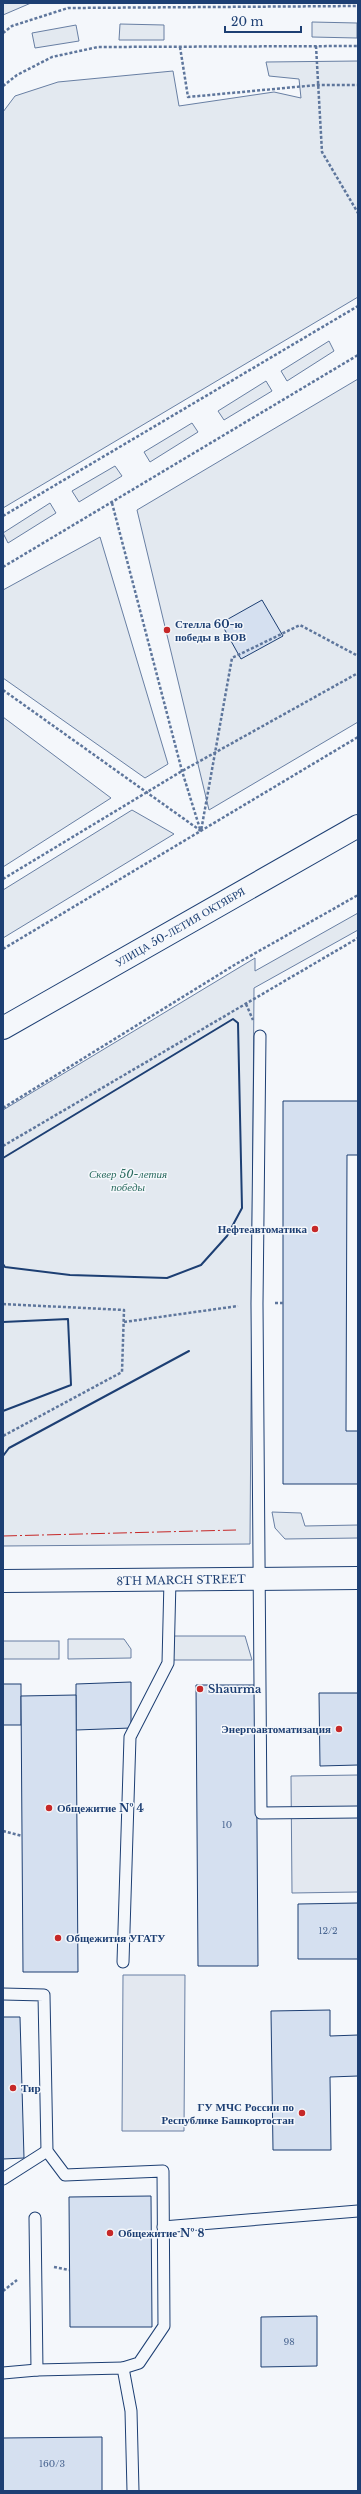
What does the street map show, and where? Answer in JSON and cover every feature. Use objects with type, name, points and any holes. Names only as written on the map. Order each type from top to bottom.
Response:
[{"type":"main road","name":"УЛИЦА 50-ЛЕТИЯ ОКТЯБРЯ","points":[[3,1028],[358,826]]},
{"type":"main road","name":"8TH MARCH STREET","points":[[3,1581],[358,1578]]},
{"type":"lane","points":[[260,1036],[257,1304],[261,1813],[358,1812]]},
{"type":"lane","points":[[123,1962],[130,1738],[168,1663],[170,1580]]},
{"type":"lane","points":[[3,1994],[44,1994],[47,2151],[65,2175],[163,2171],[164,2326],[139,2363],[123,2368],[37,2370],[3,2373]]},
{"type":"lane","points":[[3,2179],[47,2151]]},
{"type":"lane","points":[[163,2227],[358,2211]]},
{"type":"lane","points":[[35,2218],[37,2370]]},
{"type":"lane","points":[[123,2368],[131,2411],[133,2491]]},
{"type":"path","points":[[3,33],[12,26],[68,8],[358,6]]},
{"type":"path","points":[[316,46],[317,85],[322,152],[358,213]]},
{"type":"path","points":[[3,86],[17,75],[52,57],[98,47],[358,46]]},
{"type":"path","points":[[180,47],[188,97],[317,85],[358,85]]},
{"type":"path","points":[[3,516],[358,306]]},
{"type":"path","points":[[3,567],[358,355]]},
{"type":"path","points":[[112,503],[182,771],[198,815],[200,831]]},
{"type":"path","points":[[200,831],[232,658],[300,625],[358,656]]},
{"type":"path","points":[[3,880],[182,771],[358,673]]},
{"type":"path","points":[[3,690],[200,831]]},
{"type":"path","points":[[3,949],[358,737]]},
{"type":"path","points":[[3,1108],[236,964],[358,894]]},
{"type":"path","points":[[3,1146],[358,938]]},
{"type":"path","points":[[124,1322],[257,1304],[283,1302]]},
{"type":"path","points":[[3,1304],[124,1310],[122,1372],[3,1436]]},
{"type":"path","points":[[3,1831],[22,1836]]},
{"type":"green space","points":[[3,3],[31,3],[3,15]]},
{"type":"green space","points":[[312,22],[357,23],[357,38],[312,37]]},
{"type":"green space","points":[[120,24],[164,25],[164,40],[119,40]]},
{"type":"green space","points":[[76,25],[79,41],[35,48],[32,33]]},
{"type":"green space","points":[[358,61],[358,297],[3,508],[3,112],[15,96],[58,82],[173,71],[179,106],[274,92],[301,98],[299,79],[269,76],[266,62]]},
{"type":"green space","points":[[329,341],[334,351],[287,381],[281,371]]},
{"type":"green space","points":[[358,379],[358,722],[209,810],[137,510]]},
{"type":"green space","points":[[266,381],[272,391],[224,420],[218,411]]},
{"type":"green space","points":[[192,423],[198,432],[150,462],[144,452]]},
{"type":"green space","points":[[115,466],[122,476],[79,502],[72,491]]},
{"type":"green space","points":[[50,503],[56,513],[8,543],[3,533]]},
{"type":"green space","points":[[100,537],[168,764],[145,778],[3,678],[3,590]]},
{"type":"green space","points":[[3,717],[111,798],[3,867]]},
{"type":"green space","points":[[132,810],[174,834],[3,938],[3,890]]},
{"type":"green space","name":"Сквер 50-летия победы","points":[[358,913],[358,930],[254,988],[250,1544],[3,1546],[3,1110],[255,958],[255,971]]},
{"type":"green space","points":[[272,1512],[301,1513],[305,1526],[358,1525],[358,1538],[285,1539],[275,1528]]},
{"type":"green space","points":[[171,1636],[245,1636],[252,1660],[171,1660]]},
{"type":"green space","points":[[68,1639],[124,1639],[131,1649],[131,1658],[68,1659]]},
{"type":"green space","points":[[3,1641],[59,1641],[59,1659],[3,1659]]},
{"type":"shaded area","points":[[358,1775],[358,1892],[292,1893],[291,1776]]},
{"type":"shaded area","points":[[123,1975],[185,1975],[184,2131],[122,2131]]},
{"type":"building","points":[[262,600],[283,636],[241,659],[221,623]]},
{"type":"building","name":"Нефтеавтоматика","points":[[283,1101],[358,1101],[358,1155],[347,1155],[346,1431],[358,1431],[358,1484],[283,1484]]},
{"type":"building","points":[[131,1682],[131,1728],[76,1730],[76,1684]]},
{"type":"building","points":[[3,1684],[21,1684],[21,1725],[3,1725]]},
{"type":"building","points":[[196,1685],[256,1685],[258,1966],[198,1966]]},
{"type":"building","name":"Энергоавтоматизация","points":[[319,1693],[358,1693],[358,1765],[320,1766]]},
{"type":"building","name":"Общежитие № 4","points":[[76,1695],[78,1972],[23,1972],[21,1696]]},
{"type":"building","points":[[358,1903],[358,1959],[298,1959],[298,1904]]},
{"type":"building","name":"ГУ МЧС России по Республике Башкортостан","points":[[330,2010],[330,2036],[358,2035],[358,2076],[330,2077],[331,2150],[273,2150],[271,2011]]},
{"type":"building","name":"Тир","points":[[3,2017],[20,2017],[24,2158],[3,2159]]},
{"type":"building","name":"Общежитие № 8","points":[[151,2196],[152,2327],[70,2327],[69,2197]]},
{"type":"building","points":[[317,2316],[317,2366],[261,2367],[261,2317]]},
{"type":"building","points":[[102,2437],[102,2491],[3,2491],[3,2438]]},
{"type":"wall","points":[[3,1158],[233,1019],[238,1023],[242,1208],[227,1236],[201,1265],[167,1278],[70,1275],[5,1267],[3,1264]]},
{"type":"wall","points":[[3,1322],[68,1319],[71,1385],[3,1411]]},
{"type":"wall","points":[[3,1456],[9,1448],[189,1351]]},
{"type":"power","points":[[3,1536],[236,1530]]},
{"type":"place","name":"Стелла 60-ю победы в ВОВ","points":[[167,630]]},
{"type":"place","name":"Нефтеавтоматика","points":[[315,1229]]},
{"type":"place","name":"Shaurma","points":[[200,1689]]},
{"type":"place","name":"Энергоавтоматизация","points":[[339,1729]]},
{"type":"place","name":"Общежитие № 4","points":[[49,1808]]},
{"type":"place","name":"Общежития УГАТУ","points":[[58,1938]]},
{"type":"place","name":"Тир","points":[[13,2088]]},
{"type":"place","name":"ГУ МЧС России по Республике Башкортостан","points":[[302,2113]]},
{"type":"place","name":"Общежитие № 8","points":[[110,2233]]}]
